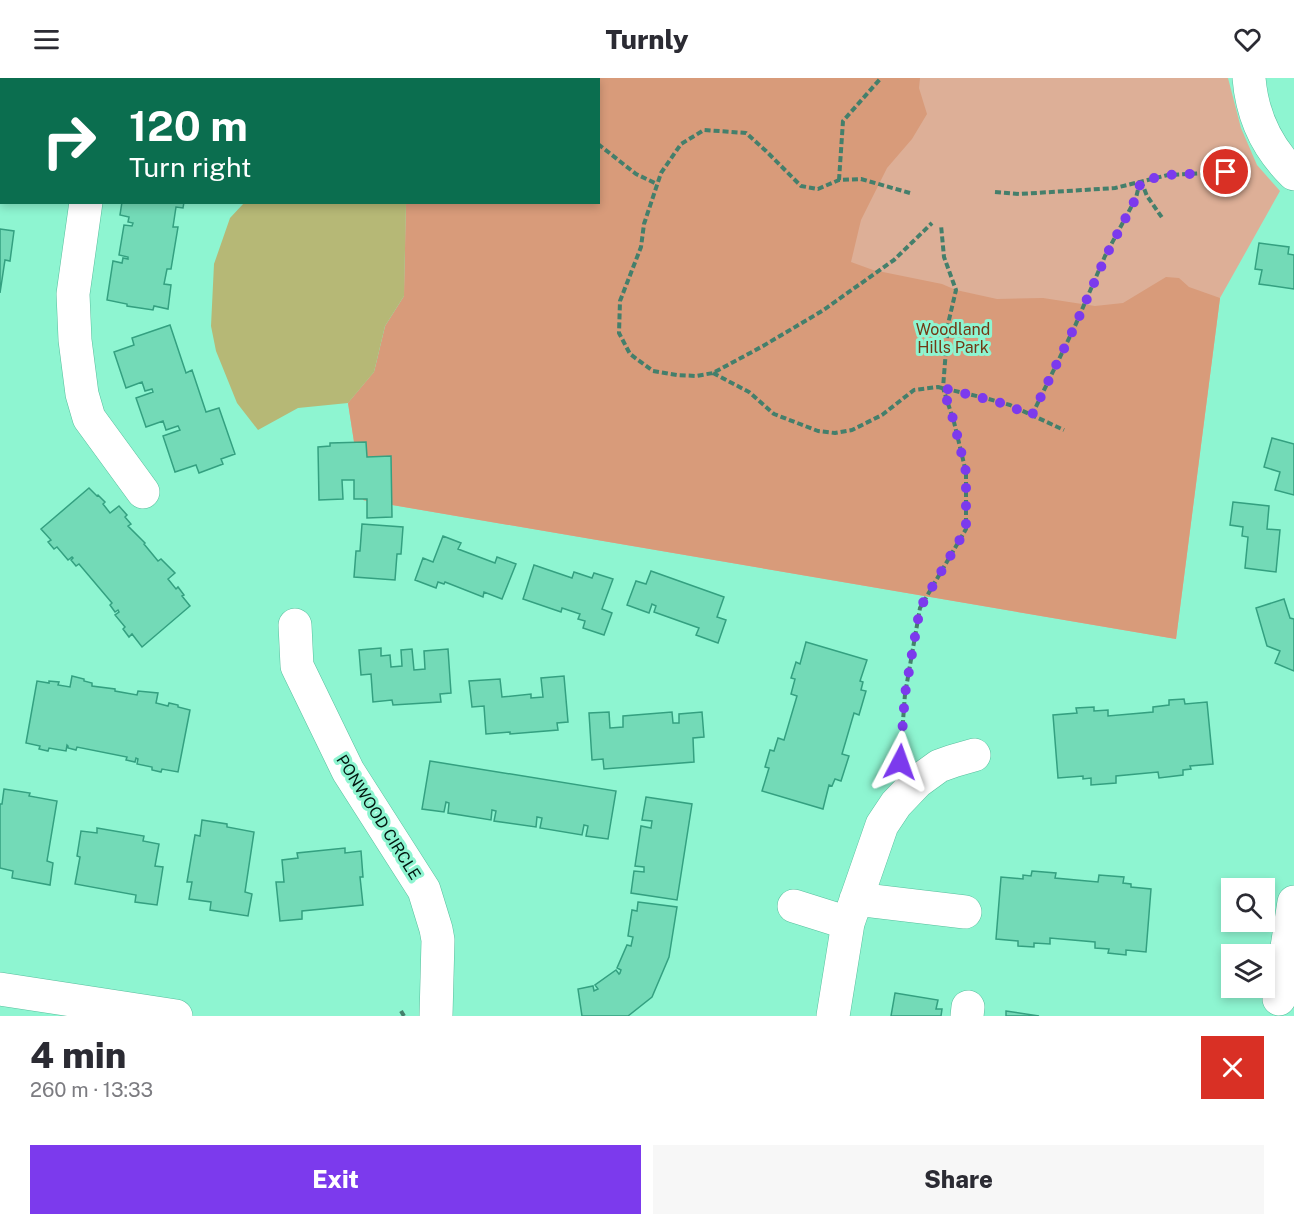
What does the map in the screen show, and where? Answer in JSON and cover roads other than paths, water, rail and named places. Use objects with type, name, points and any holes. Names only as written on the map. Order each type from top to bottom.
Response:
[{"type":"street","points":[[1249,78],[1250,94],[1257,120],[1282,163],[1294,174]]},
{"type":"street","points":[[86,204],[73,294],[75,340],[82,394],[89,418],[142,492]]},
{"type":"street","name":"PONWOOD CIRCLE","points":[[295,625],[297,666],[348,771],[424,890],[438,940],[436,1016]]},
{"type":"street","points":[[833,1016],[852,911],[882,825],[896,804],[917,782],[939,766],[974,755]]},
{"type":"street","points":[[1280,999],[1294,902]]},
{"type":"street","points":[[794,906],[852,911],[965,912]]},
{"type":"street","points":[[0,988],[176,1016]]},
{"type":"park label","name":"Woodland Hills Park","points":[[953,338]]}]
